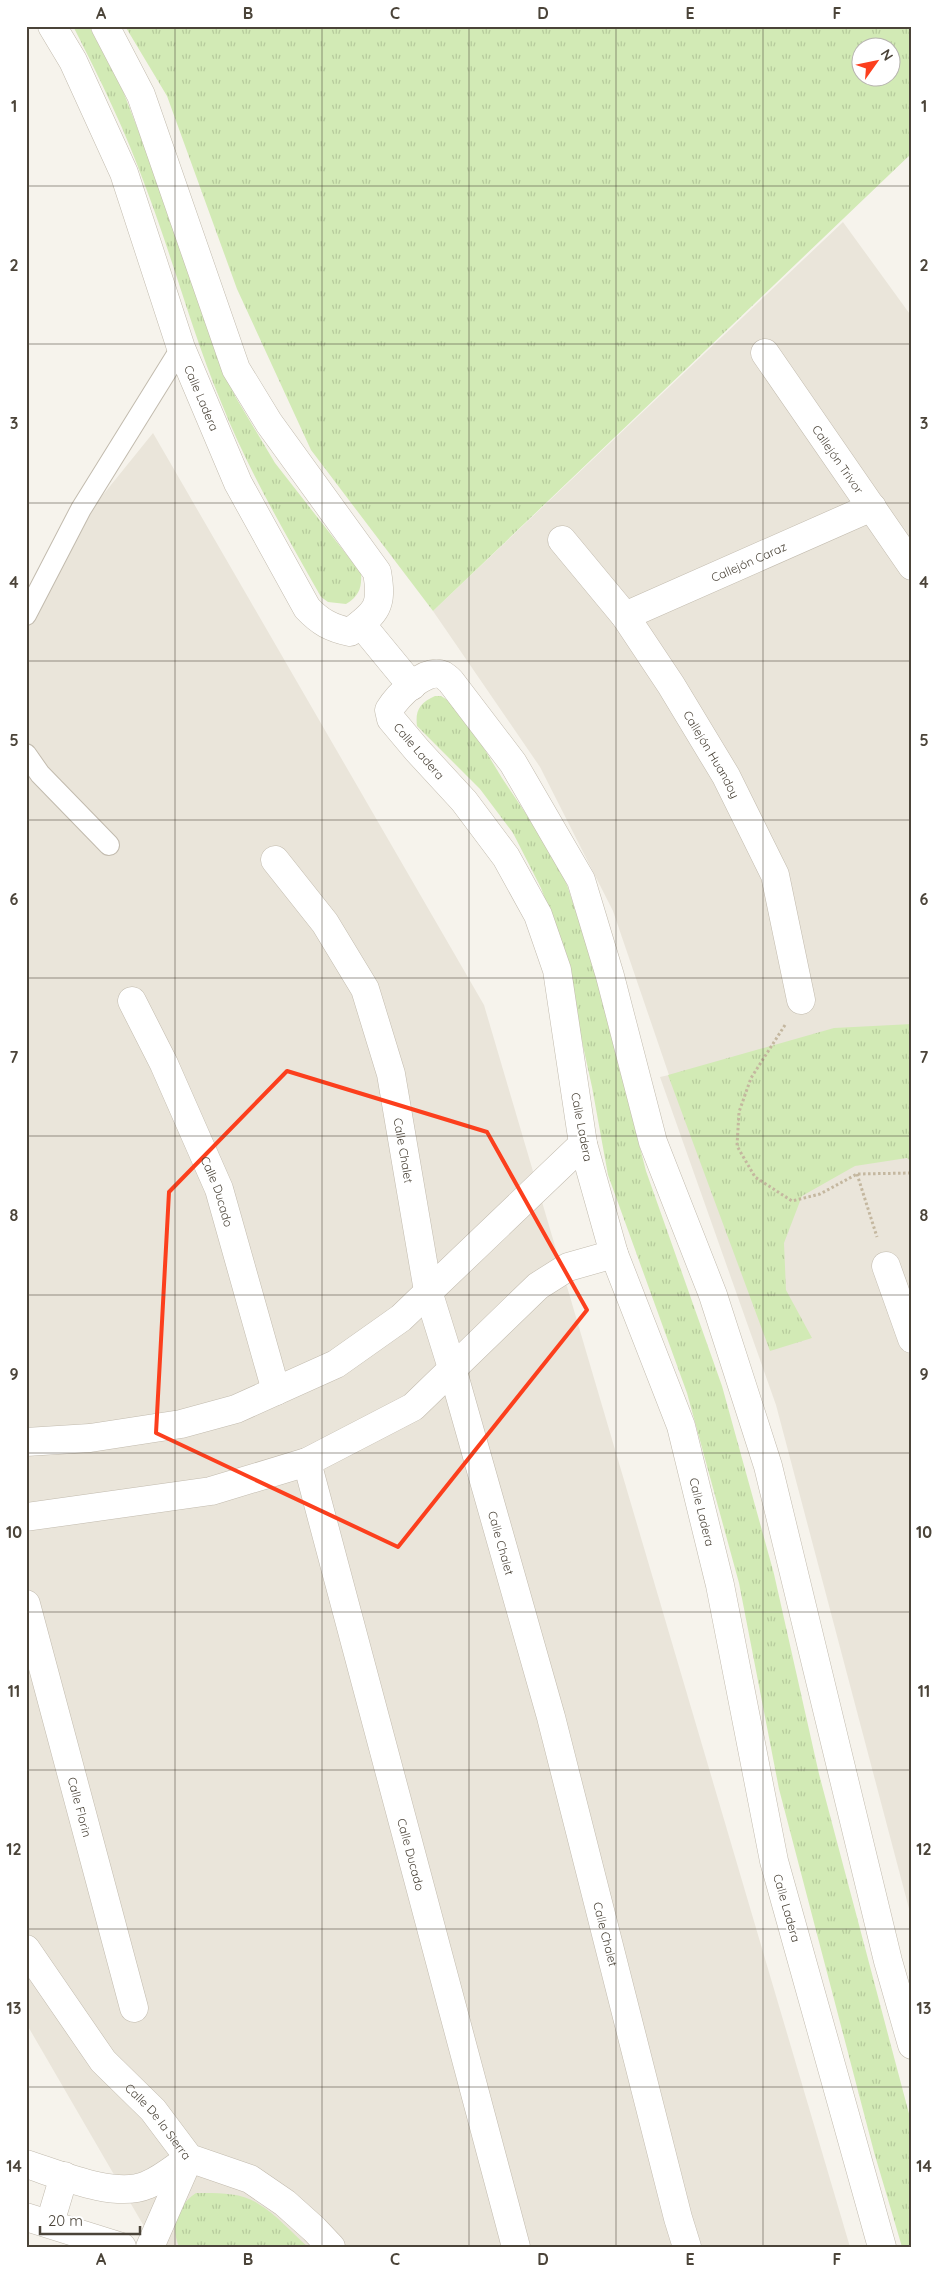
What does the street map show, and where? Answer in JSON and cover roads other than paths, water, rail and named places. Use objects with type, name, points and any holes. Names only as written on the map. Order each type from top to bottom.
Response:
[{"type":"street","name":"Calle Ladera","points":[[52,26],[73,61],[124,174],[181,348],[238,483],[307,608],[320,621],[334,628],[350,632],[361,624]]},
{"type":"street","points":[[105,26],[141,95],[236,369],[269,423],[377,572],[380,601],[368,618],[361,624],[412,686]]},
{"type":"street","name":"Callejón Trivor","points":[[765,353],[912,566]]},
{"type":"street","name":"Callejón Caraz","points":[[625,616],[872,506]]},
{"type":"street","name":"Callejón Huandoy","points":[[562,540],[625,616],[672,685],[726,776],[775,875],[802,1000]]},
{"type":"street","name":"Calle Ladera","points":[[882,2247],[774,1861],[720,1585],[681,1426],[614,1254],[583,1144],[557,970],[538,915],[506,857],[464,801],[416,750],[391,719],[389,710],[394,700],[421,678],[434,674],[443,675],[452,683],[513,763],[581,880],[610,976],[653,1142],[713,1295],[768,1466],[888,1961],[912,2045]]},
{"type":"street","name":"Calle Chalet","points":[[275,860],[325,923],[365,988],[391,1074],[428,1291],[452,1368],[551,1717],[675,2208],[687,2247]]},
{"type":"street","name":"Calle Ducado","points":[[132,1001],[164,1064],[219,1190],[276,1391]]},
{"type":"street","points":[[26,1442],[90,1438],[182,1424],[236,1409],[336,1364],[401,1318],[583,1144]]},
{"type":"street","points":[[26,1517],[211,1492],[307,1462],[413,1406],[538,1286],[568,1268],[614,1254]]},
{"type":"street","points":[[886,1266],[912,1339]]},
{"type":"street","name":"Calle Ducado","points":[[307,1462],[516,2247]]},
{"type":"street","name":"Calle Florin","points":[[26,1604],[134,2008]]},
{"type":"street","name":"Calle De la Sierra","points":[[26,1949],[103,2061],[153,2110],[189,2158],[250,2179],[285,2203],[331,2247]]},
{"type":"street","points":[[26,2164],[112,2189],[132,2189],[147,2185],[189,2158]]},
{"type":"street","points":[[150,2247],[189,2158]]},
{"type":"street","points":[[64,2176],[38,2220],[122,2247]]},
{"type":"lane","points":[[26,615],[81,510],[181,348]]},
{"type":"lane","points":[[26,754],[40,774],[109,845]]}]
